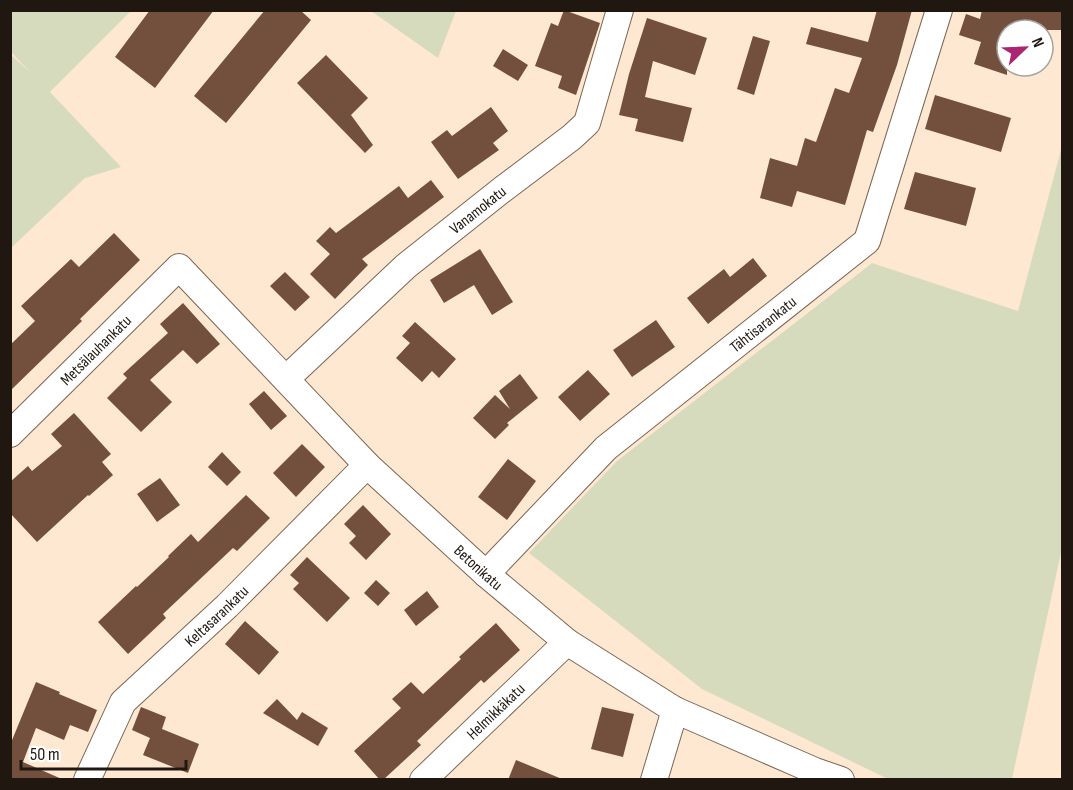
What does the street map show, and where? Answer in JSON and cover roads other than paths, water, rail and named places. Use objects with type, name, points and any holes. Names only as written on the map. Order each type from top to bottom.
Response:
[{"type":"street","name":"Vanamokatu","points":[[286,379],[406,266],[587,123],[620,10]]},
{"type":"street","name":"Tähtisarankatu","points":[[486,574],[606,448],[867,241],[939,10]]},
{"type":"street","name":"Betonikatu","points":[[180,267],[368,465],[486,574],[567,642],[675,710],[814,771],[841,780]]},
{"type":"street","name":"Metsälauhankatu","points":[[10,434],[180,267]]},
{"type":"street","name":"Keltasarankatu","points":[[87,780],[123,702],[227,606],[368,465]]},
{"type":"street","name":"Helmikkäkatu","points":[[423,780],[567,642]]},
{"type":"street","points":[[654,780],[675,710]]}]
